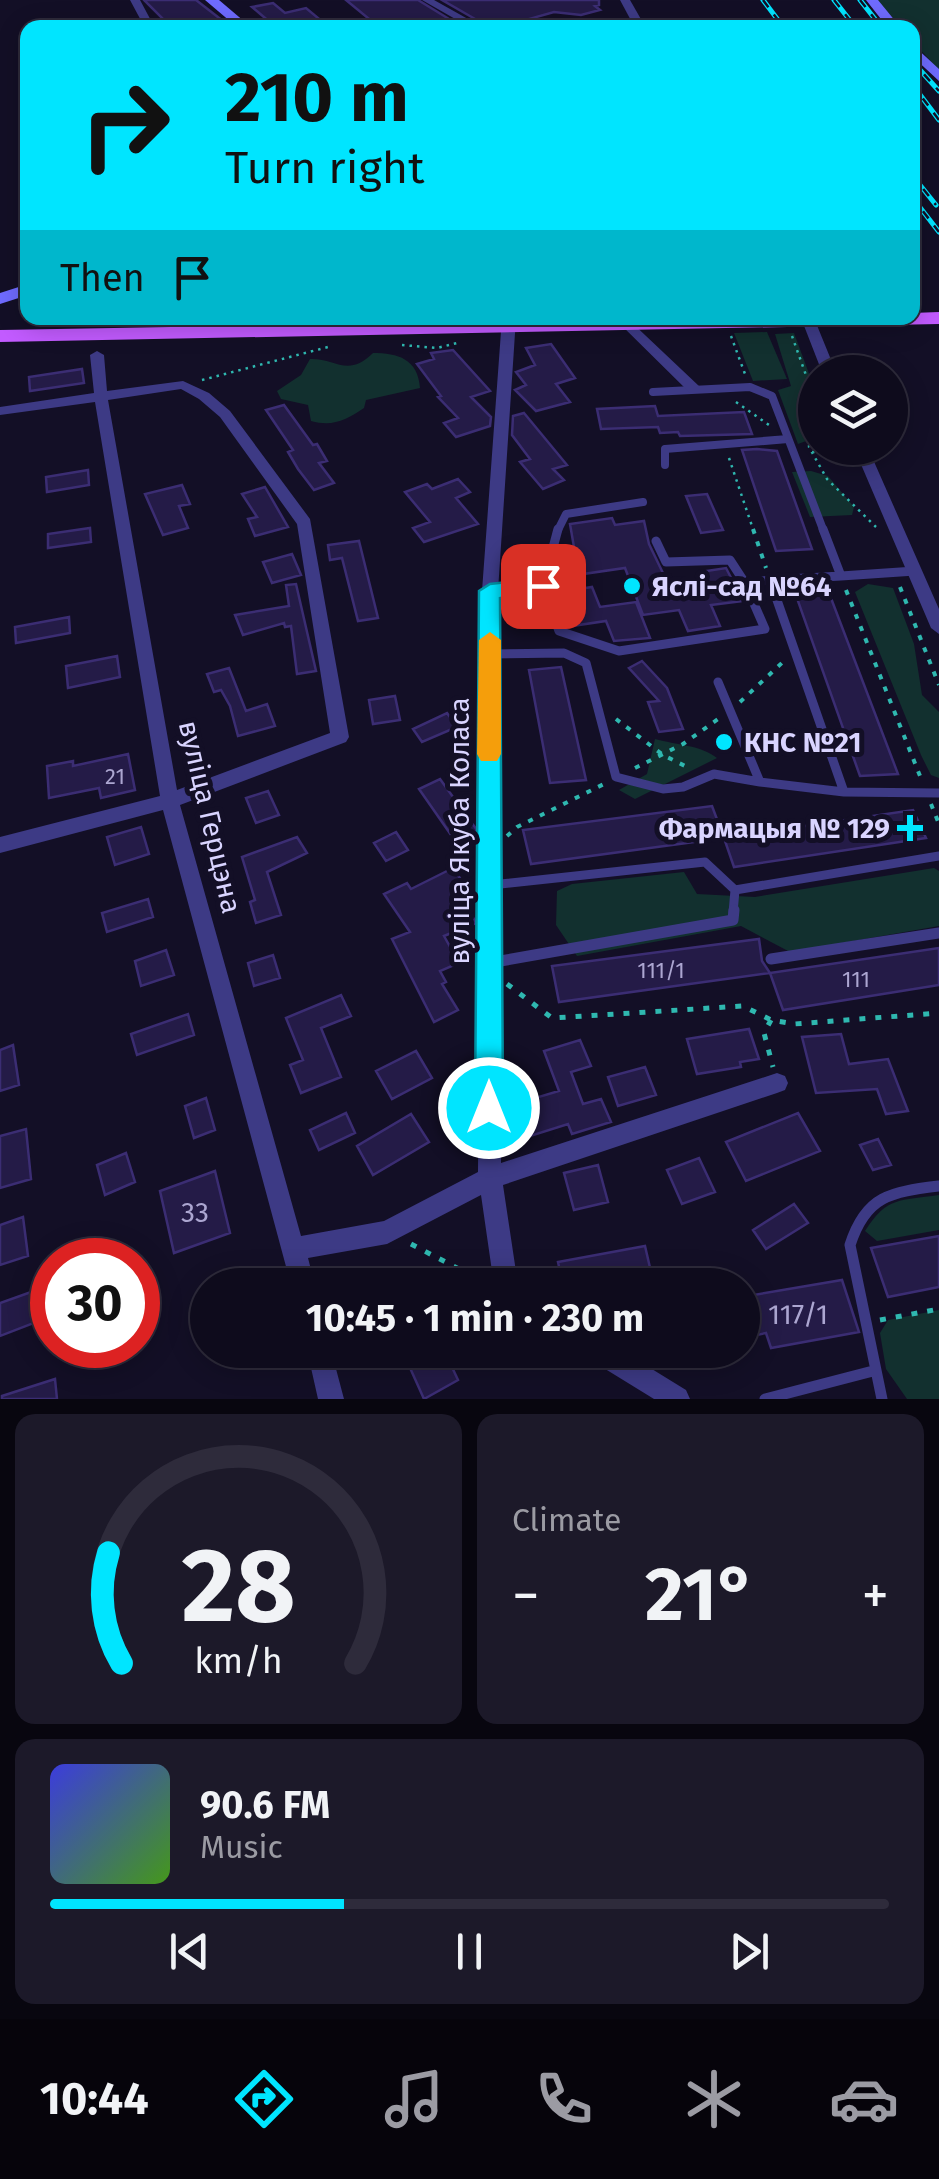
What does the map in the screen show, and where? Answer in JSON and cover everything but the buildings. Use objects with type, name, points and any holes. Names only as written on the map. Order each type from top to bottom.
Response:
[{"type":"main road","points":[[211,0],[236,20]]},
{"type":"main road","points":[[872,0],[888,20]]},
{"type":"main road","points":[[920,57],[939,77]]},
{"type":"main road","points":[[0,336],[507,325]]},
{"type":"street","points":[[427,0],[464,20]]},
{"type":"street","name":"вуліца Якуба Коласа","points":[[503,1268],[490,1178],[488,852],[490,591],[509,325]]},
{"type":"street","points":[[627,325],[696,390]]},
{"type":"street","points":[[810,325],[822,355]]},
{"type":"street","name":"вуліца Герцэна","points":[[97,355],[100,398],[170,801],[299,1268]]},
{"type":"street","points":[[0,411],[182,385],[204,396],[225,414],[304,523],[340,736],[170,801],[0,845]]},
{"type":"street","points":[[868,465],[939,628]]},
{"type":"street","points":[[294,1249],[387,1232],[490,1178],[778,1084]]},
{"type":"street","points":[[324,1368],[332,1399]]},
{"type":"street","points":[[627,1368],[677,1399]]},
{"type":"lane","points":[[654,392],[750,388],[772,396],[841,576]]},
{"type":"lane","points":[[665,465],[665,449],[788,439]]},
{"type":"lane","points":[[643,502],[566,514],[559,524],[543,586],[560,630],[619,651],[765,629],[746,583],[730,560],[676,566],[666,562],[656,541]]},
{"type":"lane","points":[[746,583],[915,571]]},
{"type":"lane","points":[[770,580],[844,792]]},
{"type":"lane","points":[[490,591],[543,586]]},
{"type":"lane","points":[[490,654],[564,653],[586,663],[616,778],[635,786],[666,790],[692,784],[710,774],[844,792],[939,793]]},
{"type":"lane","points":[[718,682],[760,782]]},
{"type":"lane","points":[[734,890],[939,856]]},
{"type":"lane","points":[[488,885],[705,862],[734,890],[734,920],[488,966]]},
{"type":"lane","points":[[771,958],[939,932]]},
{"type":"lane","points":[[882,1399],[873,1371],[850,1245],[861,1217],[890,1192],[939,1186]]},
{"type":"lane","points":[[764,1399],[873,1371]]},
{"type":"path","points":[[731,336],[750,388]]},
{"type":"path","points":[[792,336],[799,355]]},
{"type":"path","points":[[399,344],[437,348],[473,339]]},
{"type":"path","points":[[182,385],[337,344]]},
{"type":"path","points":[[715,389],[788,439]]},
{"type":"path","points":[[725,444],[770,580]]},
{"type":"path","points":[[819,465],[827,480],[875,524],[882,540]]},
{"type":"path","points":[[895,573],[939,684]]},
{"type":"path","points":[[841,576],[939,824]]},
{"type":"path","points":[[488,852],[517,827],[662,754],[730,711],[778,670],[792,651]]},
{"type":"path","points":[[598,707],[662,754],[684,767],[710,774]]},
{"type":"path","points":[[488,966],[552,1018],[743,1006],[771,1020],[794,1024],[939,1013]]},
{"type":"path","points":[[771,1020],[764,1033],[778,1084]]},
{"type":"path","points":[[387,1232],[458,1268]]},
{"type":"path","points":[[864,1323],[939,1309]]},
{"type":"green space","points":[[877,0],[939,0],[939,70],[920,50],[920,20],[895,20]]},
{"type":"green space","points":[[767,332],[787,379],[753,381],[734,333]]},
{"type":"green space","points":[[794,333],[802,355],[798,355],[798,444],[778,390],[791,386],[775,334]]},
{"type":"green space","points":[[373,353],[391,354],[411,364],[420,388],[366,400],[364,408],[351,416],[326,423],[311,421],[308,405],[281,399],[277,391],[301,375],[310,359],[349,366]]},
{"type":"green space","points":[[811,471],[828,476],[854,507],[852,515],[810,517],[792,472]]},
{"type":"green space","points":[[868,584],[893,588],[914,644],[922,695],[939,712],[939,778],[931,775],[921,755],[855,592]]},
{"type":"green space","points":[[655,739],[696,748],[717,758],[635,799],[619,790],[647,774]]},
{"type":"green space","points":[[934,868],[939,871],[939,926],[790,952],[741,926],[577,956],[556,925],[557,891],[572,884],[684,872],[697,894],[755,897]]},
{"type":"green space","points":[[939,1195],[939,1230],[877,1241],[865,1231],[880,1211],[896,1202]]},
{"type":"green space","points":[[939,1310],[939,1399],[907,1399],[886,1369],[880,1333],[888,1320]]},
{"type":"railway","points":[[763,0],[778,20]]},
{"type":"railway","points":[[834,0],[850,20]]},
{"type":"railway","points":[[860,0],[876,20]]},
{"type":"railway","points":[[920,70],[939,91]]},
{"type":"railway","points":[[920,95],[939,120]]},
{"type":"railway","points":[[920,185],[936,205]]},
{"type":"railway","points":[[920,207],[939,232]]},
{"type":"slow traffic","points":[[489,754],[490,640]]},
{"type":"place","name":"Яслі-сад №64","points":[[632,586]]},
{"type":"place","name":"КНС №21","points":[[724,742]]},
{"type":"place","name":"Фармацыя № 129","points":[[910,828]]},
{"type":"route","points":[[489,1108],[490,591],[543,586]]}]
